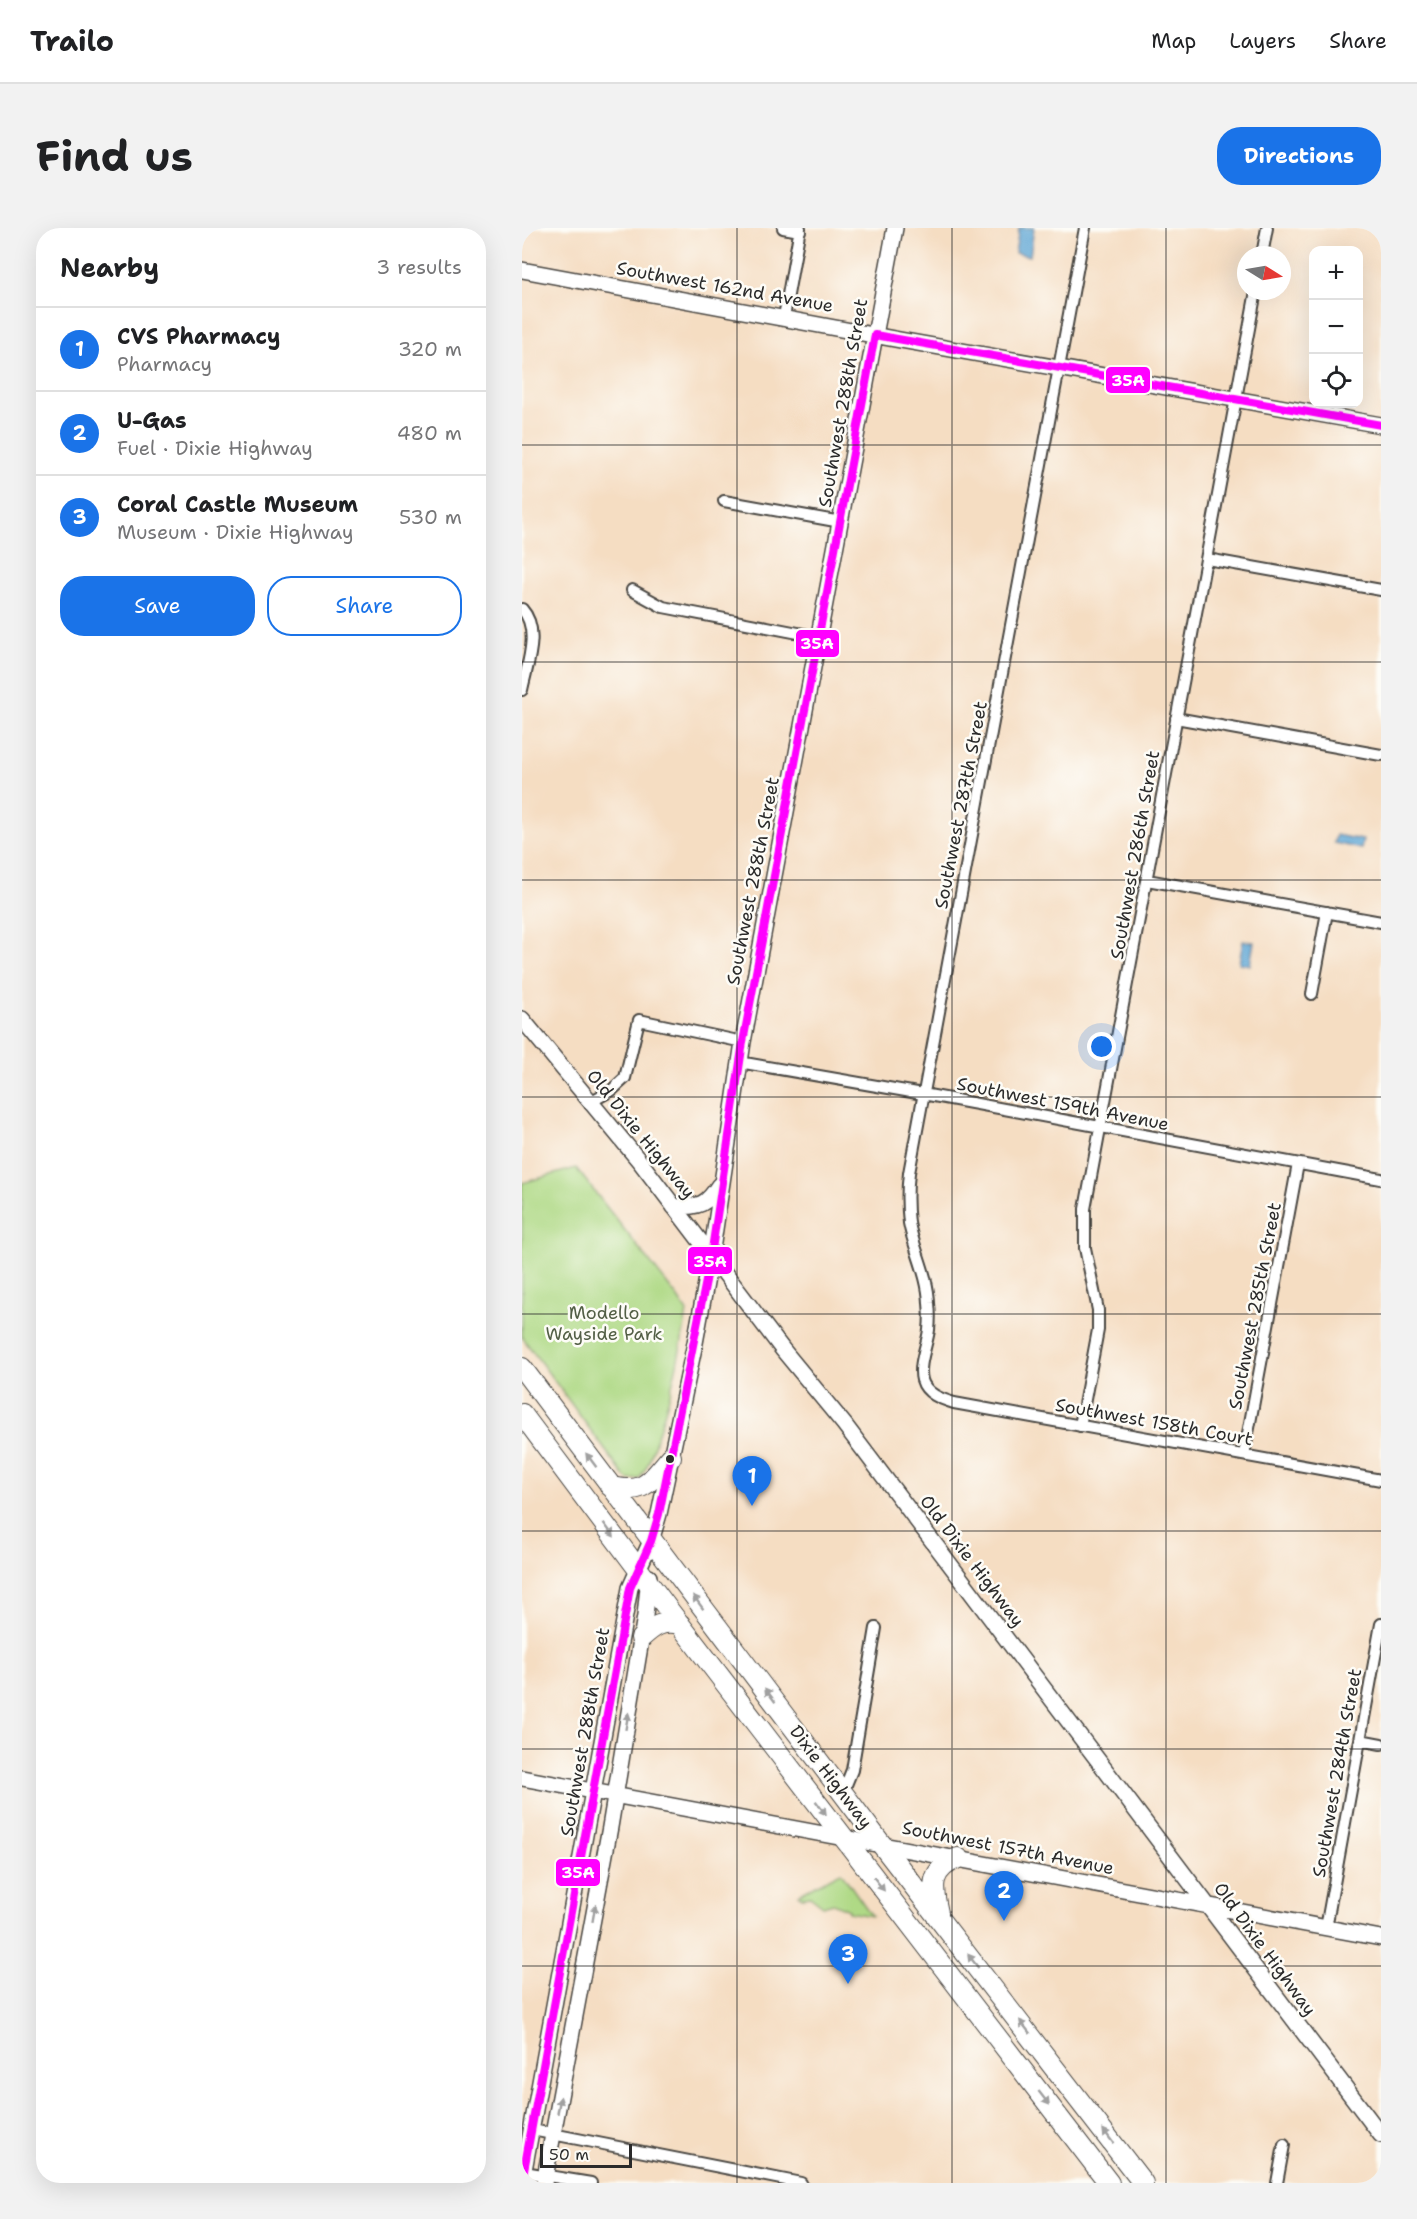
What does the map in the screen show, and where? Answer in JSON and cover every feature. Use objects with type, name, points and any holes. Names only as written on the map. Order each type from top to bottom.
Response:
[{"type":"highway","name":"Dixie Highway","points":[[526,1376],[882,1845],[1143,2183]]},
{"type":"highway","name":"Dixie Highway","points":[[522,1414],[680,1624],[1109,2183]]},
{"type":"highway","points":[[610,1486],[627,1490],[640,1488],[647,1484],[671,1457]]},
{"type":"highway","points":[[641,1638],[659,1623],[680,1624]]},
{"type":"highway","points":[[939,1918],[933,1893],[934,1882],[943,1866],[958,1858]]},
{"type":"street","points":[[783,228],[800,230],[784,317]]},
{"type":"street","name":"Southwest 288th Street","points":[[545,2179],[615,1795],[641,1638],[644,1576],[695,1343],[723,1180],[739,1062],[895,228]]},
{"type":"street","name":"Southwest 287th Street","points":[[925,1387],[921,1373],[929,1330],[929,1298],[927,1281],[910,1224],[907,1188],[1085,228]]},
{"type":"street","points":[[1264,246],[1267,228]]},
{"type":"street","name":"Southwest 162nd Avenue","points":[[522,270],[1059,369],[1381,425]]},
{"type":"street","name":"Southwest 286th Street","points":[[1080,1426],[1098,1330],[1098,1311],[1085,1248],[1084,1227],[1254,300]]},
{"type":"street","points":[[724,501],[841,522]]},
{"type":"street","points":[[1207,559],[1381,590]]},
{"type":"street","points":[[633,590],[663,607],[819,637]]},
{"type":"street","points":[[522,609],[530,618],[531,638],[522,690]]},
{"type":"street","points":[[1176,718],[1381,755]]},
{"type":"street","points":[[1147,880],[1381,922]]},
{"type":"street","points":[[1312,994],[1327,912]]},
{"type":"street","name":"Old Dixie Highway","points":[[522,1019],[641,1163],[783,1350],[844,1424],[1210,1906],[1304,2036],[1381,2134]]},
{"type":"street","points":[[590,1102],[612,1090],[625,1078],[639,1020],[743,1042]]},
{"type":"street","name":"Southwest 159th Avenue","points":[[739,1062],[1381,1179]]},
{"type":"street","name":"Southwest 285th Street","points":[[1244,1455],[1298,1164]]},
{"type":"street","points":[[674,1207],[702,1205],[710,1200],[723,1180]]},
{"type":"street","name":"Southwest 158th Court","points":[[925,1387],[934,1395],[954,1403],[1381,1480]]},
{"type":"street","name":"Southwest 288th Street","points":[[523,2176],[630,1588],[644,1576]]},
{"type":"street","name":"Southwest 284th Street","points":[[1326,1928],[1381,1624]]},
{"type":"street","points":[[843,1792],[852,1770],[876,1628]]},
{"type":"street","points":[[1360,1740],[1381,1744]]},
{"type":"street","name":"Southwest 157th Avenue","points":[[522,1778],[1381,1938]]},
{"type":"street","points":[[532,2130],[801,2183]]},
{"type":"street","points":[[1277,2183],[1284,2145]]},
{"type":"street","points":[[523,2176],[591,2183]]},
{"type":"green space","name":"Modello Wayside Park","points":[[576,1168],[687,1312],[667,1406],[650,1458],[639,1479],[629,1480],[625,1477],[522,1337],[522,1183]]},
{"type":"green space","points":[[841,1872],[872,1916],[849,1912],[833,1903],[823,1906],[810,1896],[802,1897],[798,1894]]},
{"type":"water","points":[[1019,228],[1034,228],[1030,256],[1015,253]]},
{"type":"water","points":[[1336,835],[1363,840],[1361,849],[1334,843]]},
{"type":"water","points":[[1243,941],[1254,942],[1250,965],[1239,963]]},
{"type":"transit line","name":"35A","points":[[875,335],[1381,425]]},
{"type":"transit line","name":"35A","points":[[522,2181],[630,1588],[651,1541],[659,1514],[711,1256],[743,1042],[875,335]]},
{"type":"place","name":"CVS Pharmacy","points":[[752,1506]]},
{"type":"place","name":"U-Gas","points":[[1004,1921]]},
{"type":"place","name":"Coral Castle Museum","points":[[848,1984]]}]
